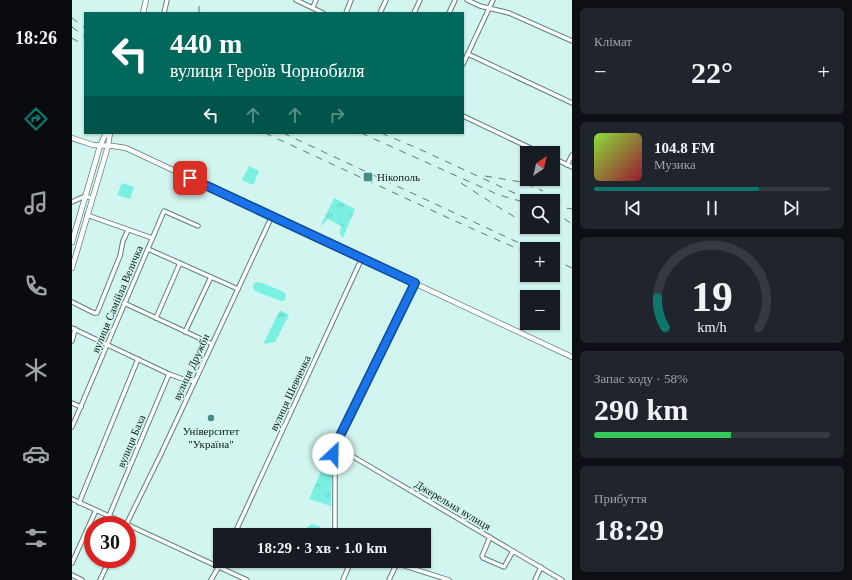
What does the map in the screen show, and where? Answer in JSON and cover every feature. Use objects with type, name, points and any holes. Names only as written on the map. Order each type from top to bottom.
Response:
[{"type":"main road","points":[[143,11],[146,0]]},
{"type":"main road","points":[[72,242],[100,146],[106,134]]},
{"type":"main road","points":[[72,268],[86,215],[108,146],[110,134]]},
{"type":"main road","points":[[72,138],[93,146],[126,148],[572,357]]},
{"type":"street","points":[[164,12],[167,0]]},
{"type":"street","points":[[296,0],[321,12]]},
{"type":"street","points":[[313,7],[316,0]]},
{"type":"street","points":[[346,12],[351,0]]},
{"type":"street","points":[[380,12],[386,0]]},
{"type":"street","points":[[414,12],[420,0]]},
{"type":"street","points":[[449,12],[455,0]]},
{"type":"street","points":[[467,0],[480,6],[510,13],[572,41]]},
{"type":"street","points":[[464,62],[493,0]]},
{"type":"street","points":[[468,54],[572,103]]},
{"type":"street","points":[[464,116],[526,146]]},
{"type":"street","points":[[567,165],[572,154]]},
{"type":"street","points":[[560,162],[572,167]]},
{"type":"street","points":[[72,202],[85,196],[92,198]]},
{"type":"street","name":"вулиця Самійла Величка","points":[[72,427],[164,211],[198,226]]},
{"type":"street","points":[[86,215],[152,238]]},
{"type":"street","name":"вулиця Дружби","points":[[130,516],[272,216]]},
{"type":"street","points":[[72,302],[97,314],[120,256],[123,241],[128,230]]},
{"type":"street","points":[[148,249],[238,289]]},
{"type":"street","name":"вулиця Шевченка","points":[[237,528],[362,258]]},
{"type":"street","points":[[156,318],[180,263]]},
{"type":"street","points":[[185,332],[211,277]]},
{"type":"street","points":[[335,528],[335,458],[333,454],[335,446],[415,283]]},
{"type":"street","points":[[124,303],[212,344]]},
{"type":"street","points":[[72,341],[73,329],[169,374],[188,381],[195,381]]},
{"type":"street","points":[[79,503],[138,359]]},
{"type":"street","name":"вулиця Баха","points":[[109,516],[169,374]]},
{"type":"street","points":[[72,403],[81,407]]},
{"type":"street","name":"Джерельна вулиця","points":[[335,446],[562,580]]},
{"type":"street","points":[[333,454],[342,450]]},
{"type":"street","points":[[72,499],[109,516]]},
{"type":"street","points":[[72,563],[96,510]]},
{"type":"street","points":[[136,529],[213,564]]},
{"type":"street","points":[[490,537],[482,556],[483,558],[504,567],[513,551]]},
{"type":"street","points":[[535,580],[541,567]]},
{"type":"street","points":[[100,580],[106,568]]},
{"type":"street","points":[[211,580],[219,568]]},
{"type":"street","points":[[222,568],[247,580]]},
{"type":"street","points":[[343,580],[348,568]]},
{"type":"street","points":[[389,580],[394,568]]},
{"type":"street","points":[[414,568],[449,580]]},
{"type":"street","points":[[72,575],[82,580]]},
{"type":"green space","points":[[249,166],[259,171],[253,185],[242,180]]},
{"type":"green space","points":[[122,183],[134,187],[130,199],[117,195]]},
{"type":"green space","points":[[334,198],[355,209],[343,238],[340,234],[341,226],[328,219],[320,227]]},
{"type":"green space","points":[[256,282],[284,292],[286,296],[284,301],[254,290],[253,285]]},
{"type":"green space","points":[[280,310],[289,315],[275,342],[263,344]]},
{"type":"green space","points":[[323,467],[332,470],[331,506],[309,499]]},
{"type":"green space","points":[[311,524],[319,526],[320,528],[307,528]]},
{"type":"railway","points":[[199,0],[199,12]]},
{"type":"railway","points":[[72,18],[84,27]]},
{"type":"railway","points":[[72,27],[84,36]]},
{"type":"railway","points":[[72,38],[84,45]]},
{"type":"railway","points":[[267,134],[520,250]]},
{"type":"railway","points":[[285,134],[520,243]]},
{"type":"railway","points":[[363,134],[499,195],[520,201]]},
{"type":"railway","points":[[383,134],[520,196]]},
{"type":"railway","points":[[485,176],[521,182],[543,191]]},
{"type":"railway","points":[[461,183],[518,219]]},
{"type":"railway","points":[[560,207],[572,209]]},
{"type":"railway","points":[[560,216],[572,224]]},
{"type":"railway","points":[[560,262],[572,268]]},
{"type":"place","name":"Нікополь","points":[[368,177]]},
{"type":"place","name":"Університет \"Україна\"","points":[[211,418]]},
{"type":"route","points":[[190,178],[415,283],[343,433],[335,446],[333,454]]}]
